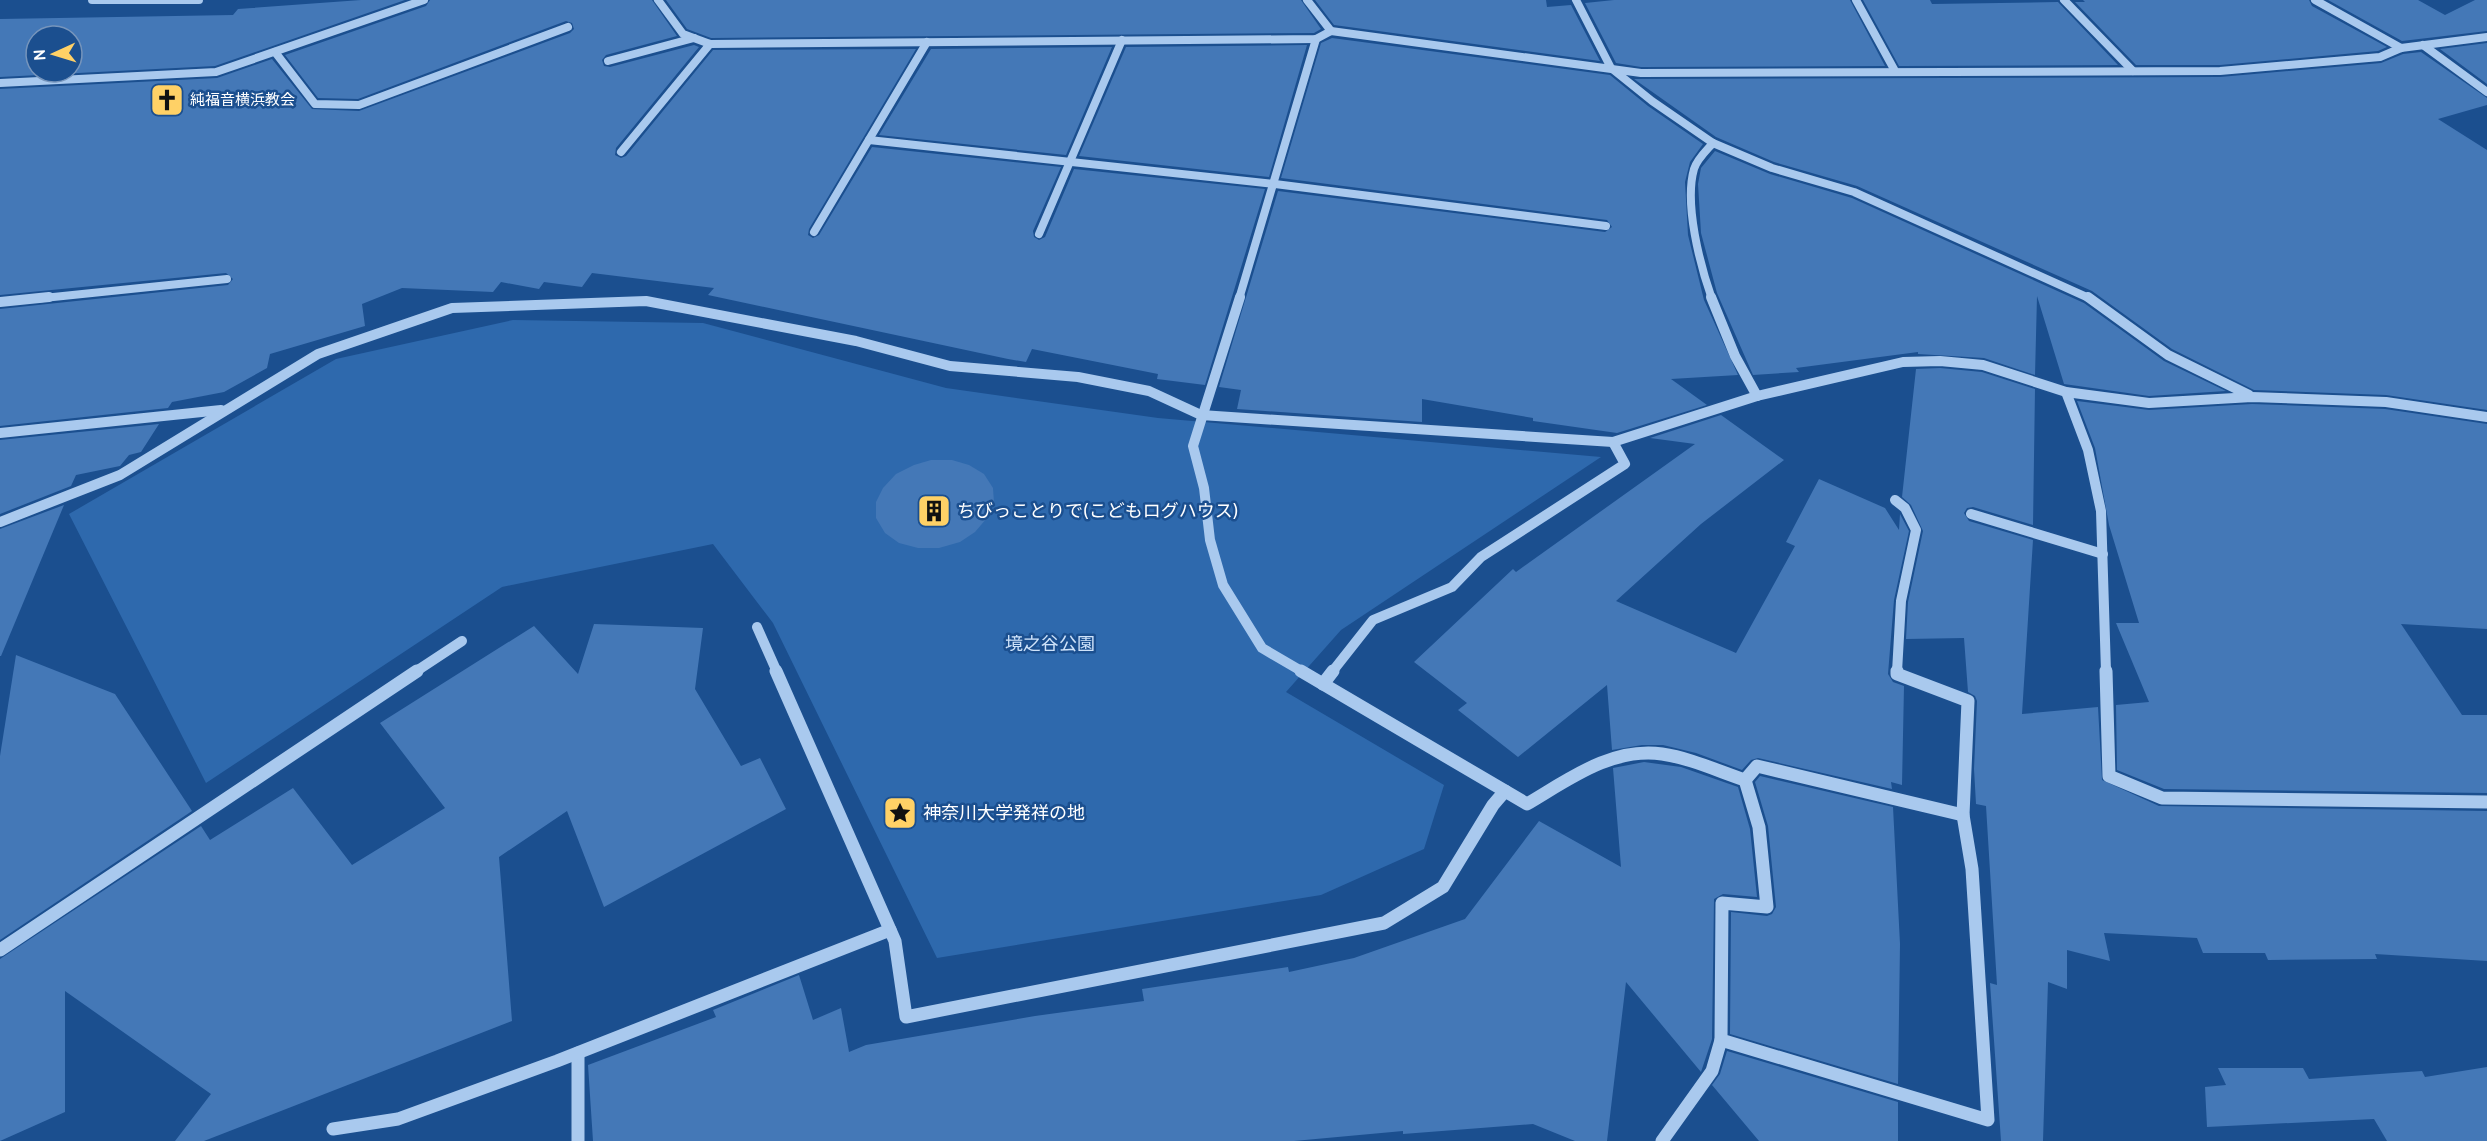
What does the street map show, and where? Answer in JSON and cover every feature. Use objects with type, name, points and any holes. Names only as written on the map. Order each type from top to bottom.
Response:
[{"type":"street","points":[[92,0],[199,0]]},
{"type":"street","points":[[0,83],[216,72],[424,0]]},
{"type":"street","points":[[657,0],[683,34],[710,44],[1316,39],[1331,32],[1641,73],[2220,71],[2380,57],[2401,48],[2487,37]]},
{"type":"street","points":[[1307,0],[1331,32]]},
{"type":"street","points":[[1576,0],[1611,68],[1652,101],[1713,143],[1772,168],[1854,192],[2052,279],[2090,298],[2168,355],[2252,397]]},
{"type":"street","points":[[1856,0],[1895,71]]},
{"type":"street","points":[[2064,0],[2133,71]]},
{"type":"street","points":[[2315,0],[2401,48]]},
{"type":"street","points":[[275,52],[315,104],[359,105],[568,27]]},
{"type":"street","points":[[608,61],[694,38]]},
{"type":"street","points":[[1316,39],[1275,184],[1193,446],[1204,488],[1210,540],[1223,585],[1262,648],[1527,804],[1589,768],[1618,756],[1659,753],[1745,780],[1755,803],[1765,845],[1767,907],[1722,903],[1721,1040],[1713,1071],[1662,1141]]},
{"type":"street","points":[[1039,234],[1122,40]]},
{"type":"street","points":[[814,232],[927,42]]},
{"type":"street","points":[[621,152],[710,44]]},
{"type":"street","points":[[2423,45],[2487,93]]},
{"type":"street","points":[[869,140],[1275,184],[1606,226]]},
{"type":"street","points":[[1713,143],[1694,168],[1692,203],[1700,260],[1717,319],[1756,396]]},
{"type":"street","points":[[0,302],[227,279]]},
{"type":"street","points":[[0,522],[120,475],[224,409],[318,354],[452,308],[645,301],[856,340],[950,366],[1078,377],[1149,391],[1201,415],[1614,442],[1756,396],[1903,362],[1940,361],[1983,365],[2066,392],[2149,403],[2252,397],[2386,402],[2487,417]]},
{"type":"street","points":[[2066,392],[2085,436],[2096,470],[2101,511],[2109,776],[2162,798],[2487,802]]},
{"type":"street","points":[[0,433],[224,409]]},
{"type":"street","points":[[1323,684],[1372,620],[1452,587],[1481,557],[1625,464],[1614,442]]},
{"type":"street","points":[[1721,1040],[1988,1120],[1972,869],[1963,815],[1968,701],[1897,674],[1897,615],[1904,573],[1916,530],[1905,508],[1895,500]]},
{"type":"street","points":[[1971,514],[2103,554]]},
{"type":"street","points":[[757,627],[895,941],[906,1017],[1384,923],[1443,887],[1493,805],[1505,791]]},
{"type":"street","points":[[0,950],[462,641]]},
{"type":"street","points":[[1745,780],[1757,766],[1963,815]]},
{"type":"street","points":[[333,1129],[398,1119],[578,1053],[890,930]]},
{"type":"street","points":[[578,1053],[578,1141]]},
{"type":"green space","name":"境之谷公園","points":[[513,320],[703,323],[946,388],[1158,418],[1601,457],[1341,630],[1286,692],[1444,785],[1424,849],[1321,895],[937,958],[773,623],[713,544],[502,587],[206,783],[69,514],[336,359]]},
{"type":"building","points":[[361,0],[405,0],[215,66],[84,73],[84,24],[24,24],[24,76],[0,77],[0,19],[233,15],[238,9]]},
{"type":"building","points":[[430,0],[652,0],[677,36],[606,55],[602,60],[604,66],[610,67],[694,45],[699,47],[616,148],[615,155],[621,158],[626,156],[713,50],[916,49],[809,229],[808,235],[813,238],[819,235],[872,147],[1061,167],[1033,231],[1034,237],[1039,240],[1045,237],[1074,169],[1265,189],[1205,385],[1157,379],[1158,374],[1032,349],[1026,362],[1008,359],[708,295],[714,288],[592,273],[582,287],[544,282],[539,289],[501,282],[493,292],[402,288],[362,304],[365,326],[270,354],[267,368],[224,392],[172,402],[168,408],[0,426],[0,309],[228,285],[233,279],[226,273],[0,295],[0,89],[217,78],[272,59],[312,109],[359,111],[570,33],[574,29],[572,23],[566,21],[358,99],[318,98],[285,55],[426,6]]},
{"type":"building","points":[[666,0],[1301,0],[1321,29],[1314,33],[711,38],[687,29]]},
{"type":"building","points":[[1315,0],[1546,0],[1547,7],[1571,5],[1600,61],[1334,25]]},
{"type":"building","points":[[1614,0],[1850,0],[1885,66],[1641,67],[1616,63],[1585,3]]},
{"type":"building","points":[[1863,0],[1930,0],[1932,4],[2058,2],[2118,65],[1899,66]]},
{"type":"building","points":[[2083,0],[2309,0],[2312,6],[2387,47],[2378,51],[2220,65],[2136,65],[2075,2],[2085,2]]},
{"type":"building","points":[[2328,0],[2418,0],[2445,15],[2475,0],[2487,0],[2487,31],[2402,41]]},
{"type":"building","points":[[1332,38],[1610,75],[1648,106],[1703,144],[1690,162],[1685,182],[1688,235],[1704,300],[1738,375],[1671,379],[1707,405],[1617,433],[1533,421],[1533,418],[1422,399],[1422,422],[1237,409],[1241,390],[1219,387],[1278,191],[1605,232],[1612,227],[1607,220],[1281,178],[1321,43]]},
{"type":"building","points":[[2487,43],[2487,84],[2440,49]]},
{"type":"building","points":[[1307,45],[1269,177],[1079,156],[1126,47]]},
{"type":"building","points":[[1112,47],[1066,155],[879,135],[931,49]]},
{"type":"building","points":[[2421,52],[2487,98],[2487,105],[2438,119],[2487,150],[2487,410],[2386,395],[2254,390],[2172,349],[2092,291],[1857,186],[1774,162],[1716,137],[1634,79],[2220,77],[2381,63],[2403,54]]},
{"type":"building","points":[[1715,151],[1770,174],[1852,198],[2084,303],[2164,361],[2226,391],[2149,396],[2064,384],[2037,296],[2035,375],[1984,358],[1918,354],[1918,352],[1796,368],[1799,372],[1753,375],[1717,293],[1701,233],[1698,184],[1701,168]]},
{"type":"building","points":[[1940,368],[1982,372],[2035,389],[2033,525],[1973,507],[1967,508],[1964,513],[1969,521],[2033,540],[2022,714],[2098,707],[2102,780],[2159,806],[2487,811],[2487,961],[2375,954],[2377,959],[2268,960],[2265,953],[2203,953],[2197,938],[2104,933],[2110,961],[2067,950],[2067,989],[2048,982],[2043,1141],[2001,1141],[1990,983],[1997,985],[1986,806],[1976,804],[1974,769],[1977,701],[1975,696],[1968,692],[1964,638],[1906,639],[1908,602],[1923,531],[1911,505],[1902,497],[1916,369]]},
{"type":"building","points":[[2077,401],[2149,410],[2252,404],[2385,409],[2487,424],[2487,629],[2401,624],[2462,715],[2487,715],[2487,793],[2164,789],[2117,770],[2116,705],[2149,702],[2116,623],[2139,623],[2109,525],[2095,448]]},
{"type":"building","points":[[1721,415],[1784,460],[1701,524],[1616,601],[1736,653],[1795,546],[1786,542],[1819,479],[1885,508],[1899,530],[1900,514],[1909,531],[1894,600],[1888,674],[1893,682],[1904,686],[1902,785],[1891,782],[1892,789],[1758,758],[1751,760],[1742,770],[1696,753],[1663,745],[1642,745],[1612,750],[1607,685],[1518,757],[1458,710],[1467,703],[1414,662],[1513,569],[1516,572],[1695,444],[1650,438]]},
{"type":"building","points":[[159,424],[141,452],[129,455],[120,466],[76,475],[71,486],[0,514],[0,440]]},
{"type":"building","name":"ちびっことりで(こどもログハウス)","points":[[931,460],[952,460],[969,465],[984,474],[993,488],[994,503],[987,518],[975,532],[960,542],[939,548],[918,548],[899,543],[885,533],[876,518],[876,502],[883,488],[896,474]]},
{"type":"building","points":[[64,505],[1,656],[0,656],[0,529]]},
{"type":"building","points":[[594,624],[703,628],[695,689],[741,766],[760,758],[786,809],[604,907],[567,811],[499,857],[512,1021],[204,1141],[175,1141],[211,1094],[65,991],[65,1112],[0,1141],[0,959],[201,826],[210,840],[293,788],[352,865],[445,808],[380,723],[534,626],[578,674]]},
{"type":"building","points":[[16,655],[115,694],[192,811],[0,940],[0,756]]},
{"type":"building","points":[[1644,762],[1681,767],[1738,787],[1750,829],[1757,897],[1723,894],[1714,899],[1712,1039],[1701,1072],[1626,982],[1607,1141],[1575,1141],[1533,1124],[1403,1134],[1403,1131],[1294,1141],[593,1141],[588,1065],[716,1017],[713,1010],[799,975],[813,1020],[841,1008],[849,1052],[866,1045],[1035,1016],[1144,1001],[1142,989],[1288,967],[1289,972],[1354,958],[1465,919],[1539,821],[1621,867],[1613,768]]},
{"type":"building","points":[[1760,776],[1893,807],[1900,944],[1898,1084],[1730,1034],[1731,912],[1767,916],[1772,914],[1776,907],[1768,826],[1755,782]]},
{"type":"building","points":[[1727,1051],[1898,1102],[1898,1141],[1759,1141],[1712,1085],[1720,1074]]},
{"type":"building","points":[[2487,1067],[2487,1141],[2387,1141],[2374,1119],[2207,1127],[2205,1087],[2226,1085],[2218,1068],[2303,1068],[2309,1079],[2422,1071],[2425,1077]]},
{"type":"place","name":"純福音横浜教会","points":[[167,100]]},
{"type":"place","name":"ちびっことりで(こどもログハウス)","points":[[934,511]]},
{"type":"place","name":"神奈川大学発祥の地","points":[[900,813]]}]
